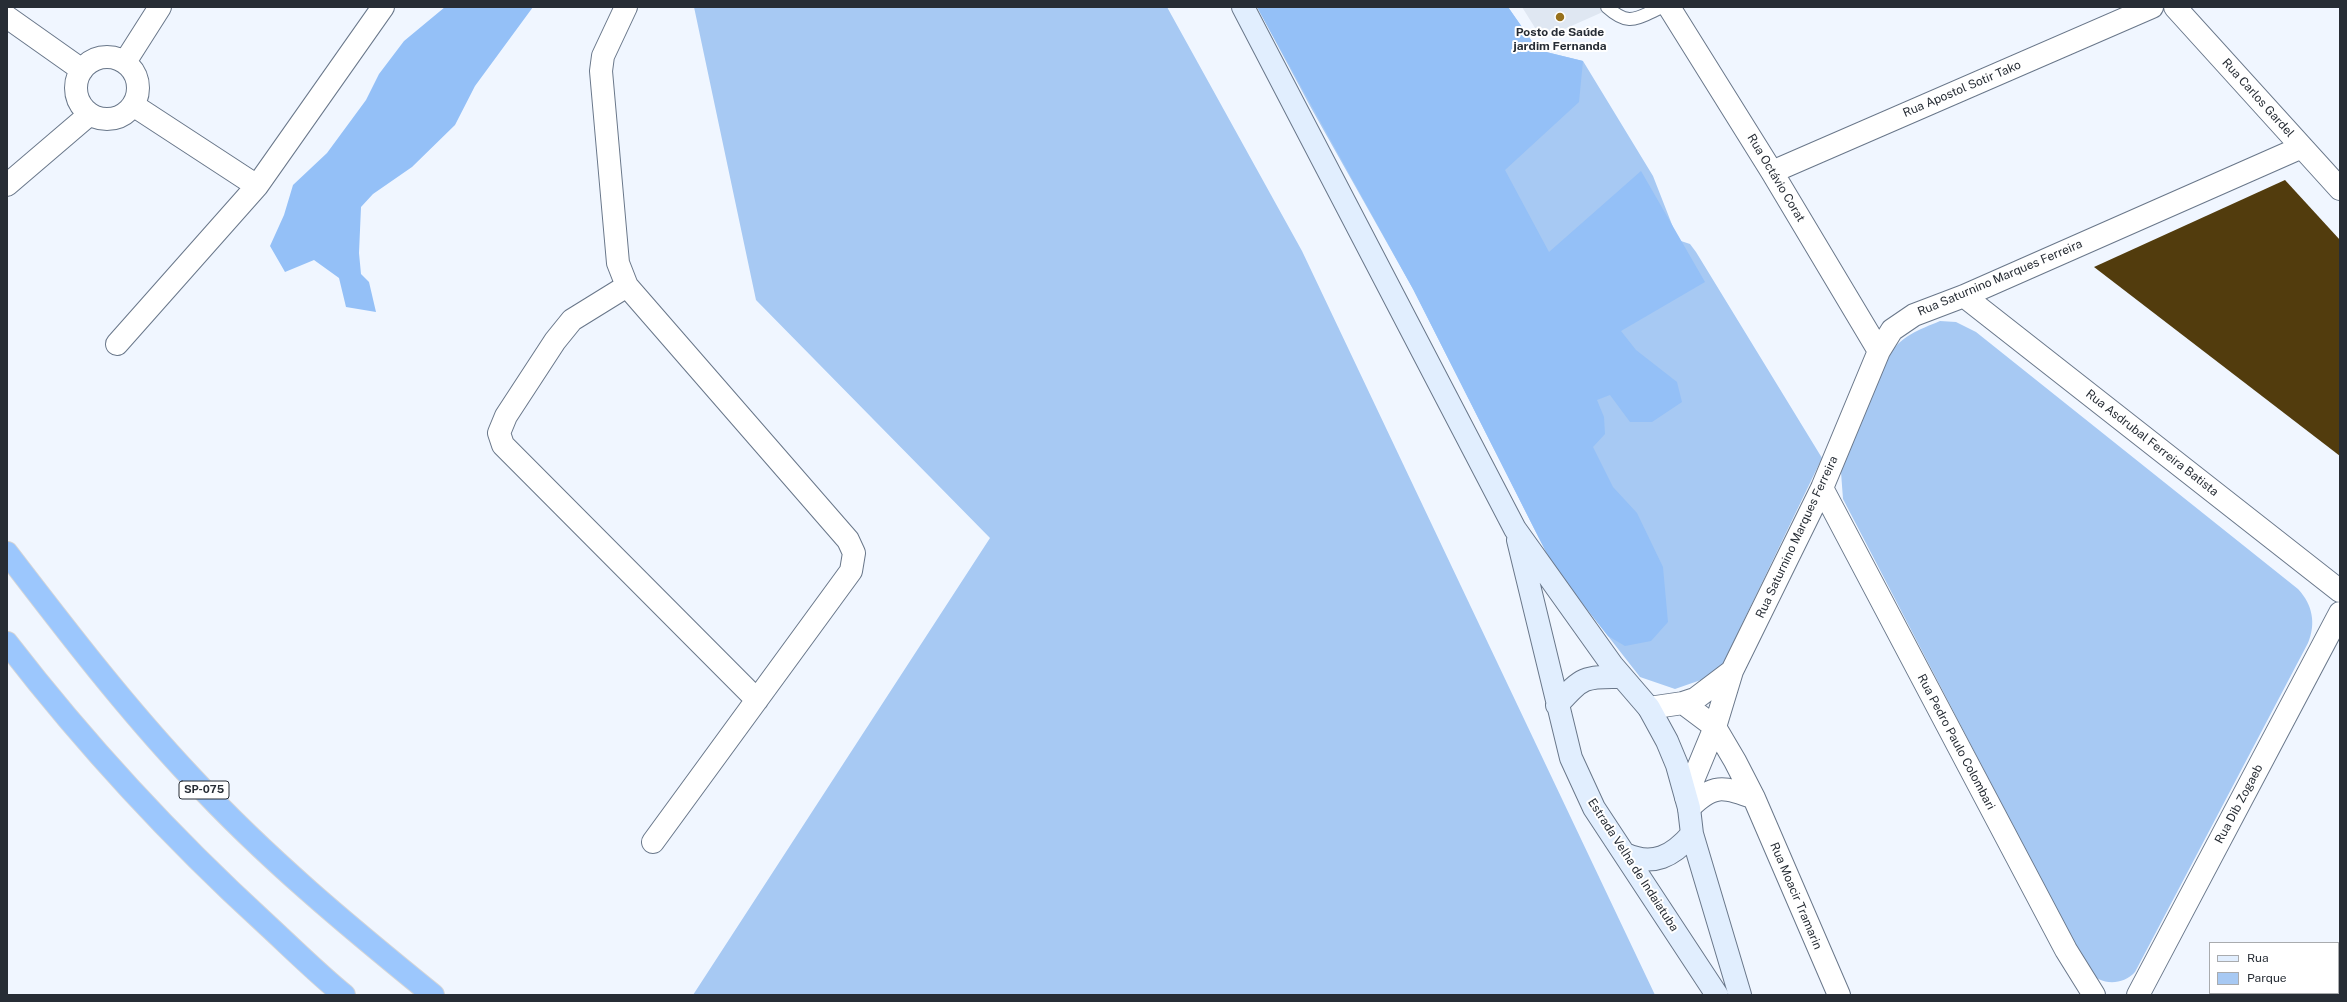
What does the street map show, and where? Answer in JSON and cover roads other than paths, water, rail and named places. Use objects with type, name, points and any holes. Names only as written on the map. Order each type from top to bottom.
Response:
[{"type":"highway","name":"SP-075","points":[[7,553],[113,690],[192,778],[319,902],[433,995]]},
{"type":"highway","points":[[7,643],[95,750],[155,814],[227,888],[344,995]]},
{"type":"main road","points":[[1243,7],[1515,529],[1621,677],[1649,708],[1675,759],[1688,803],[1692,834],[1740,995]]},
{"type":"main road","name":"Estrada Velha de Indaiatuba","points":[[1515,529],[1571,758],[1594,808],[1717,995]]},
{"type":"main road","points":[[1557,705],[1572,688],[1586,678],[1621,677]]},
{"type":"main road","points":[[1625,854],[1639,859],[1662,858],[1675,852],[1692,834]]},
{"type":"street","points":[[125,62],[160,7]]},
{"type":"street","points":[[117,344],[257,186],[383,7]]},
{"type":"street","points":[[626,7],[603,56],[601,71],[618,263],[627,286],[848,540],[854,553],[851,571],[653,842]]},
{"type":"street","name":"Rua Octávio Corat","points":[[1669,7],[1772,172],[1879,351]]},
{"type":"street","name":"Rua Apostol Sotir Tako","points":[[1772,172],[2152,7]]},
{"type":"street","name":"Rua Carlos Gardel","points":[[2175,7],[2340,189]]},
{"type":"street","points":[[7,17],[82,70]]},
{"type":"street","points":[[107,56],[125,62],[132,68],[137,77],[138,96],[133,105],[118,118],[99,118],[90,114],[83,107],[76,89],[82,70],[88,63],[107,56]]},
{"type":"street","points":[[133,105],[257,186]]},
{"type":"street","points":[[7,185],[90,114]]},
{"type":"street","name":"Rua Saturnino Marques Ferreira","points":[[1688,803],[1715,727],[1732,671],[1822,488],[1879,351],[1892,330],[1914,314],[1964,296],[2302,147]]},
{"type":"street","points":[[627,286],[572,320],[555,341],[506,416],[499,432],[503,445],[757,700]]},
{"type":"street","name":"Rua Asdrubal Ferreira Batista","points":[[1964,296],[2340,591]]},
{"type":"street","name":"Rua Pedro Paulo Colombari","points":[[1822,488],[2066,950],[2094,995]]},
{"type":"street","name":"Rua Dib Zogaeb","points":[[2138,995],[2340,613]]},
{"type":"street","name":"Rua Saturnino Marques Ferreira","points":[[1683,703],[1695,699],[1732,671]]},
{"type":"street","points":[[1649,708],[1683,703],[1715,727]]},
{"type":"street","name":"Rua Moacir Tramarin","points":[[1715,727],[1754,798],[1839,995]]},
{"type":"street","points":[[1688,803],[1715,788],[1733,790],[1754,798]]},
{"type":"lane","points":[[1607,7],[1623,19],[1632,19],[1663,7]]},
{"type":"place","name":"Posto de Saúde jardim Fernanda","points":[[1560,17]]}]
